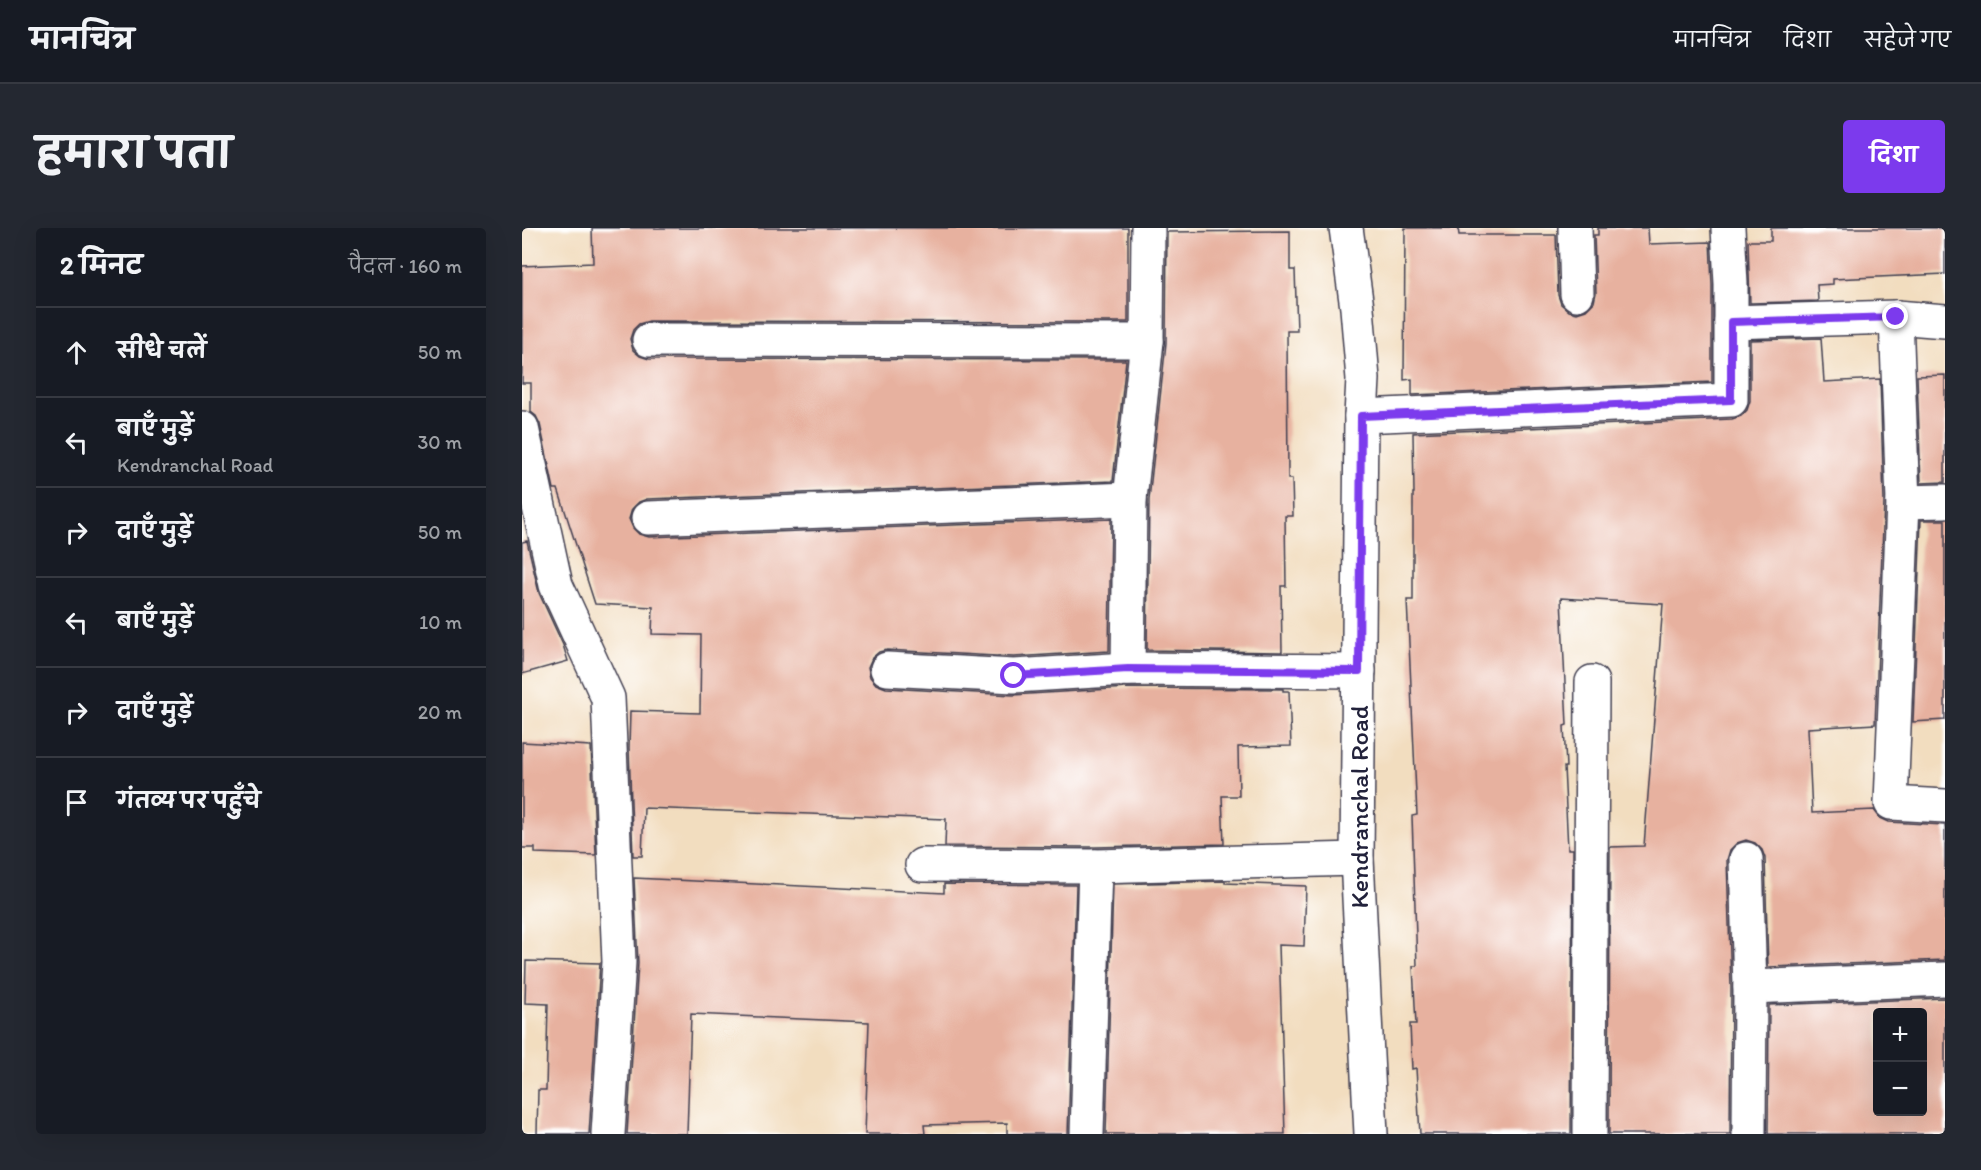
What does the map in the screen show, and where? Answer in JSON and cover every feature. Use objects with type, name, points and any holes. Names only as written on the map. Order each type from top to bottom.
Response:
[{"type":"street","points":[[1128,669],[1130,499],[1147,341],[1148,228]]},
{"type":"street","name":"Kendranchal Road","points":[[1346,228],[1357,309],[1363,379],[1357,859],[1371,1134]]},
{"type":"street","points":[[1575,228],[1577,294]]},
{"type":"street","points":[[1361,416],[1731,400],[1728,228]]},
{"type":"street","points":[[1731,322],[1896,317],[1945,321]]},
{"type":"street","points":[[1896,317],[1903,502],[1891,803],[1945,806]]},
{"type":"street","points":[[649,340],[1147,341]]},
{"type":"street","points":[[522,428],[556,585],[608,698],[619,962],[608,1134]]},
{"type":"street","points":[[648,518],[1130,499]]},
{"type":"street","points":[[1903,502],[1945,501]]},
{"type":"street","points":[[887,669],[1014,676],[1128,669],[1359,671]]},
{"type":"street","points":[[1590,1134],[1592,682]]},
{"type":"street","points":[[922,866],[1095,866],[1357,859]]},
{"type":"street","points":[[1746,859],[1750,987],[1749,1134]]},
{"type":"street","points":[[1087,1134],[1095,866]]},
{"type":"street","points":[[1750,987],[1945,979]]},
{"type":"building","points":[[592,228],[1128,228],[1128,322],[649,321],[639,324],[633,330],[630,339],[633,350],[649,359],[1126,360],[1113,481],[647,499],[639,502],[632,509],[629,519],[639,534],[649,537],[1111,519],[1109,651],[1014,657],[887,650],[879,652],[872,658],[868,667],[870,677],[876,684],[886,688],[1013,695],[1128,688],[1283,689],[1283,691],[1289,691],[1291,746],[1238,747],[1239,796],[1222,796],[1224,844],[1095,847],[945,846],[946,819],[644,808],[642,856],[633,856],[630,711],[700,713],[701,635],[652,634],[653,607],[595,604],[558,489],[554,489],[540,424],[531,412],[531,383],[522,383],[522,266],[593,263]]},
{"type":"building","points":[[1405,228],[1458,228],[1459,235],[1556,235],[1558,295],[1561,304],[1569,311],[1577,313],[1586,310],[1594,302],[1596,293],[1594,235],[1598,235],[1598,228],[1648,228],[1649,244],[1710,242],[1712,382],[1412,395],[1412,379],[1404,380]]},
{"type":"building","points":[[1771,228],[1945,228],[1945,274],[1833,279],[1833,284],[1817,285],[1818,301],[1750,303],[1748,241],[1771,241]]},
{"type":"building","points":[[1290,231],[1290,270],[1295,270],[1297,331],[1287,331],[1288,479],[1292,479],[1293,516],[1285,516],[1286,586],[1281,586],[1282,652],[1147,650],[1149,500],[1166,343],[1167,232]]},
{"type":"building","points":[[1821,338],[1824,382],[1880,379],[1884,502],[1875,724],[1808,728],[1812,813],[1874,810],[1880,818],[1889,822],[1945,825],[1945,960],[1768,967],[1765,858],[1762,850],[1755,843],[1746,840],[1737,843],[1730,850],[1727,860],[1731,987],[1730,1134],[1609,1134],[1610,847],[1644,846],[1663,604],[1561,598],[1567,725],[1564,726],[1566,767],[1564,767],[1568,849],[1573,849],[1571,1134],[1420,1134],[1416,1068],[1412,1069],[1410,1024],[1416,1024],[1413,966],[1417,966],[1412,816],[1417,815],[1407,600],[1413,600],[1413,433],[1732,419],[1741,416],[1747,410],[1750,401],[1750,340]]},
{"type":"building","points":[[1945,375],[1945,482],[1921,483],[1917,376]]},
{"type":"building","points":[[1921,520],[1945,520],[1945,720],[1913,722]]},
{"type":"building","points":[[527,541],[539,593],[568,661],[522,674],[522,542]]},
{"type":"building","points":[[522,742],[591,746],[596,855],[535,853],[535,848],[522,848]]},
{"type":"building","points":[[634,878],[944,893],[944,884],[1076,885],[1068,1134],[1007,1134],[1007,1123],[924,1125],[925,1134],[865,1134],[869,1022],[691,1014],[687,1134],[627,1134],[638,963]]},
{"type":"building","points":[[1225,881],[1225,883],[1306,886],[1304,946],[1279,945],[1285,1134],[1106,1134],[1113,884]]},
{"type":"building","points":[[526,961],[600,963],[589,1134],[537,1134],[538,1090],[546,1090],[548,1004],[525,1003]]},
{"type":"building","points":[[1945,998],[1945,1134],[1768,1134],[1769,1005]]},
{"type":"route","points":[[1014,676],[1128,669],[1359,671],[1361,416],[1731,400],[1731,322],[1896,317]]}]
